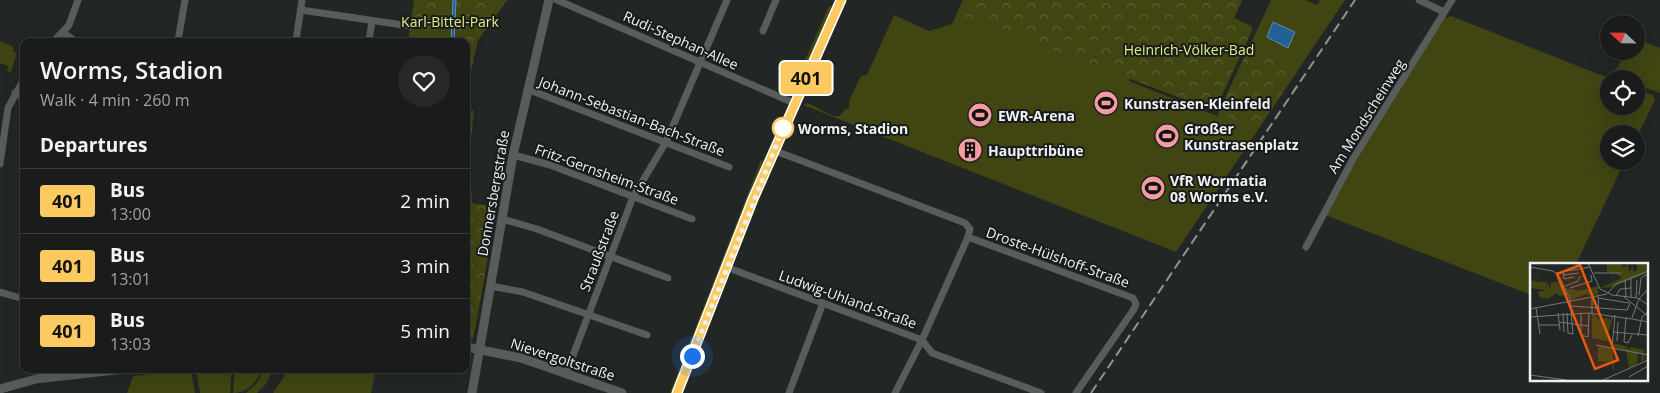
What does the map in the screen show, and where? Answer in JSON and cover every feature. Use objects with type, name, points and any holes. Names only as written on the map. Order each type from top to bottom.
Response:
[{"type":"street","points":[[58,38],[64,33],[72,20],[78,0]]},
{"type":"street","points":[[179,38],[184,0]]},
{"type":"street","points":[[296,38],[302,0]]},
{"type":"street","name":"Donnersbergstraße","points":[[472,393],[513,155],[549,0]]},
{"type":"street","name":"Rudi-Stephan-Allee","points":[[557,0],[794,103]]},
{"type":"street","name":"Straußstraße","points":[[566,374],[633,198],[666,142],[727,0]]},
{"type":"street","points":[[763,31],[776,0]]},
{"type":"street","points":[[1420,0],[1444,12]]},
{"type":"street","name":"Am Mondscheinweg","points":[[1306,246],[1353,159],[1452,0]]},
{"type":"street","points":[[677,393],[773,150],[837,1]]},
{"type":"street","points":[[301,10],[410,26]]},
{"type":"street","points":[[369,38],[372,20]]},
{"type":"street","points":[[64,33],[71,38]]},
{"type":"street","points":[[0,164],[6,120],[15,93],[20,85]]},
{"type":"street","name":"Johann-Sebastian-Bach-Straße","points":[[527,89],[729,167]]},
{"type":"street","points":[[15,93],[20,96]]},
{"type":"street","name":"Droste-Hülshoff-Straße","points":[[773,150],[965,223],[970,229],[968,236],[1133,298],[1136,304],[1134,309],[1076,393]]},
{"type":"street","name":"Fritz-Gernsheim-Straße","points":[[513,155],[550,165],[692,219]]},
{"type":"street","points":[[502,219],[538,229],[609,258],[668,278]]},
{"type":"street","points":[[895,393],[922,340],[968,236]]},
{"type":"street","name":"Ludwig-Uhland-Straße","points":[[726,267],[922,340],[932,354],[1041,393]]},
{"type":"street","points":[[490,286],[523,292],[647,335]]},
{"type":"street","points":[[0,292],[20,298]]},
{"type":"street","points":[[789,393],[823,303]]},
{"type":"street","name":"Nievergoltstraße","points":[[470,349],[521,358],[622,393]]},
{"type":"street","points":[[0,389],[36,379],[89,373]]},
{"type":"green space","name":"Karl-Bittel-Park","points":[[414,0],[507,0],[478,40],[470,75],[470,38],[408,38]]},
{"type":"green space","points":[[963,0],[1242,0],[1234,18],[1251,26],[1252,30],[1216,108],[1212,110],[1130,79],[1129,81],[1217,116],[1271,0],[1306,0],[1317,5],[1320,0],[1345,0],[1176,252],[803,105],[808,103],[833,116],[840,116],[845,109],[849,109],[849,101],[861,76],[867,75],[894,15],[929,31],[952,24]]},
{"type":"green space","name":"Heinrich-Völker-Bad","points":[[963,0],[1242,0],[1234,18],[1251,26],[1252,30],[1216,108],[1212,110],[1104,68],[1099,76],[1036,41],[957,15]]},
{"type":"green space","points":[[830,4],[831,9],[794,93],[789,96]]},
{"type":"green space","points":[[1451,16],[1600,75],[1600,115],[1645,115],[1645,92],[1653,95],[1655,100],[1643,125],[1600,125],[1600,170],[1621,170],[1576,263],[1530,263],[1530,295],[1325,215],[1346,176],[1443,19]]},
{"type":"green space","points":[[0,41],[14,47],[13,52],[17,53],[11,72],[7,71],[8,66],[0,63]]},
{"type":"green space","points":[[1645,42],[1660,48],[1660,93],[1645,87],[1645,70],[1616,70],[1622,60],[1645,60]]},
{"type":"green space","points":[[1248,49],[1298,70],[1258,129],[1218,113]]},
{"type":"green space","points":[[470,110],[474,111],[470,148]]},
{"type":"green space","points":[[761,160],[764,161],[679,376],[672,393],[670,393]]},
{"type":"green space","points":[[470,172],[472,203],[497,207],[473,339],[470,339]]},
{"type":"green space","points":[[162,373],[192,373],[195,393],[127,393],[133,376]]},
{"type":"green space","points":[[197,373],[232,373],[230,393],[200,393]]},
{"type":"green space","points":[[235,373],[261,373],[248,389],[233,393]]},
{"type":"green space","points":[[263,373],[271,373],[266,384],[257,393],[246,393],[257,383]]},
{"type":"green space","points":[[286,373],[375,373],[371,393],[273,393]]},
{"type":"water","points":[[453,0],[456,0],[454,38],[451,38]]},
{"type":"water","points":[[1273,22],[1295,32],[1288,48],[1267,37]]},
{"type":"railway","points":[[1091,393],[1355,0]]},
{"type":"bus line","name":"401","points":[[677,393],[773,150],[841,0]]},
{"type":"place","name":"Kunstrasen-Kleinfeld","points":[[1106,103]]},
{"type":"place","name":"EWR-Arena","points":[[980,115]]},
{"type":"place","name":"Worms, Stadion","points":[[783,128]]},
{"type":"place","name":"Großer Kunstrasenplatz","points":[[1167,136]]},
{"type":"place","name":"Haupttribüne","points":[[970,150]]},
{"type":"place","name":"VfR Wormatia 08 Worms e.V.","points":[[1153,188]]},
{"type":"route","points":[[692,356],[753,199],[783,128]]}]
